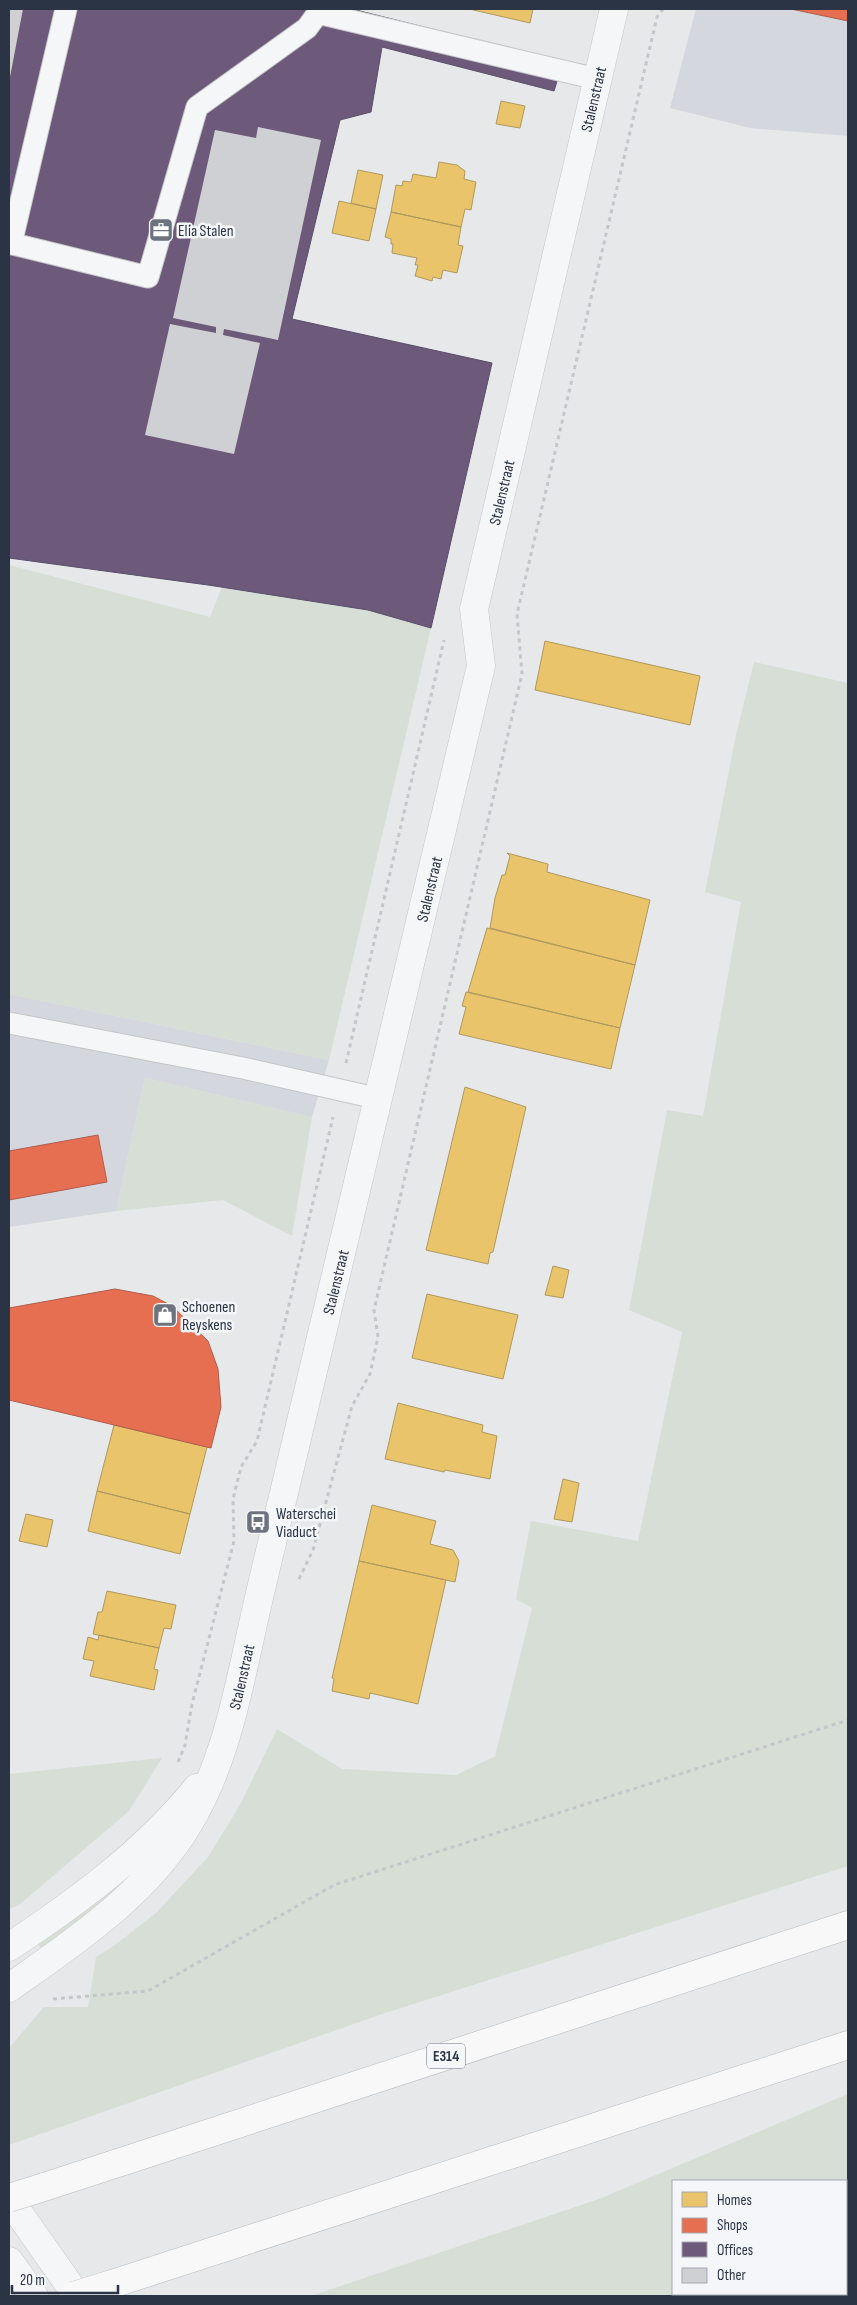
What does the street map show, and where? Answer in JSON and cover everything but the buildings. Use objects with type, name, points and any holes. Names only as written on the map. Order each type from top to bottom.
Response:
[{"type":"highway","name":"E314","points":[[9,2199],[848,1925]]},
{"type":"highway","points":[[73,2296],[848,2045]]},
{"type":"street","name":"Stalenstraat","points":[[9,1988],[64,1949],[121,1903],[160,1862],[187,1828],[203,1799],[227,1737],[268,1553],[380,1099],[481,666],[474,609],[614,9]]},
{"type":"street","name":"Stalenstraat","points":[[9,1947],[100,1882],[162,1825],[191,1795],[215,1765]]},
{"type":"street","points":[[9,2199],[77,2296]]},
{"type":"street","points":[[9,2261],[34,2296]]},
{"type":"lane","points":[[66,9],[10,244],[148,277],[197,107],[307,28],[310,11],[597,79]]},
{"type":"lane","points":[[9,1023],[243,1068],[380,1099]]},
{"type":"path","points":[[174,1771],[185,1745],[192,1704],[234,1541],[233,1499],[241,1467],[257,1441],[445,634]]},
{"type":"path","points":[[44,2000],[148,1991],[334,1885],[848,1720]]},
{"type":"shaded area","points":[[696,9],[848,9],[848,136],[750,128],[670,108]]},
{"type":"shaded area","points":[[234,557],[368,610],[431,628],[329,1060],[9,994],[9,565],[210,617]]},
{"type":"shaded area","points":[[754,662],[848,683],[848,1866],[382,2014],[9,2145],[9,2048],[44,2007],[88,2007],[96,1957],[115,1945],[156,1913],[208,1857],[240,1805],[277,1729],[342,1769],[456,1775],[495,1756],[532,1608],[516,1599],[531,1521],[638,1541],[682,1332],[629,1310],[667,1110],[703,1116],[741,902],[705,892],[736,735]]},
{"type":"shaded area","points":[[9,994],[329,1060],[312,1117],[145,1078],[116,1211],[9,1227]]},
{"type":"shaded area","points":[[145,1078],[312,1117],[292,1236],[223,1200],[116,1211]]},
{"type":"shaded area","points":[[162,1758],[129,1811],[19,1905],[9,1909],[9,1774]]},
{"type":"shaded area","points":[[131,1871],[134,1874],[133,1878],[43,1952],[38,1944]]},
{"type":"shaded area","points":[[848,2094],[848,2296],[311,2296],[599,2199]]},
{"type":"place","name":"Elia Stalen","points":[[161,230]]},
{"type":"place","name":"Schoenen Reyskens","points":[[165,1315]]},
{"type":"place","name":"Waterschei Viaduct","points":[[258,1522]]}]
